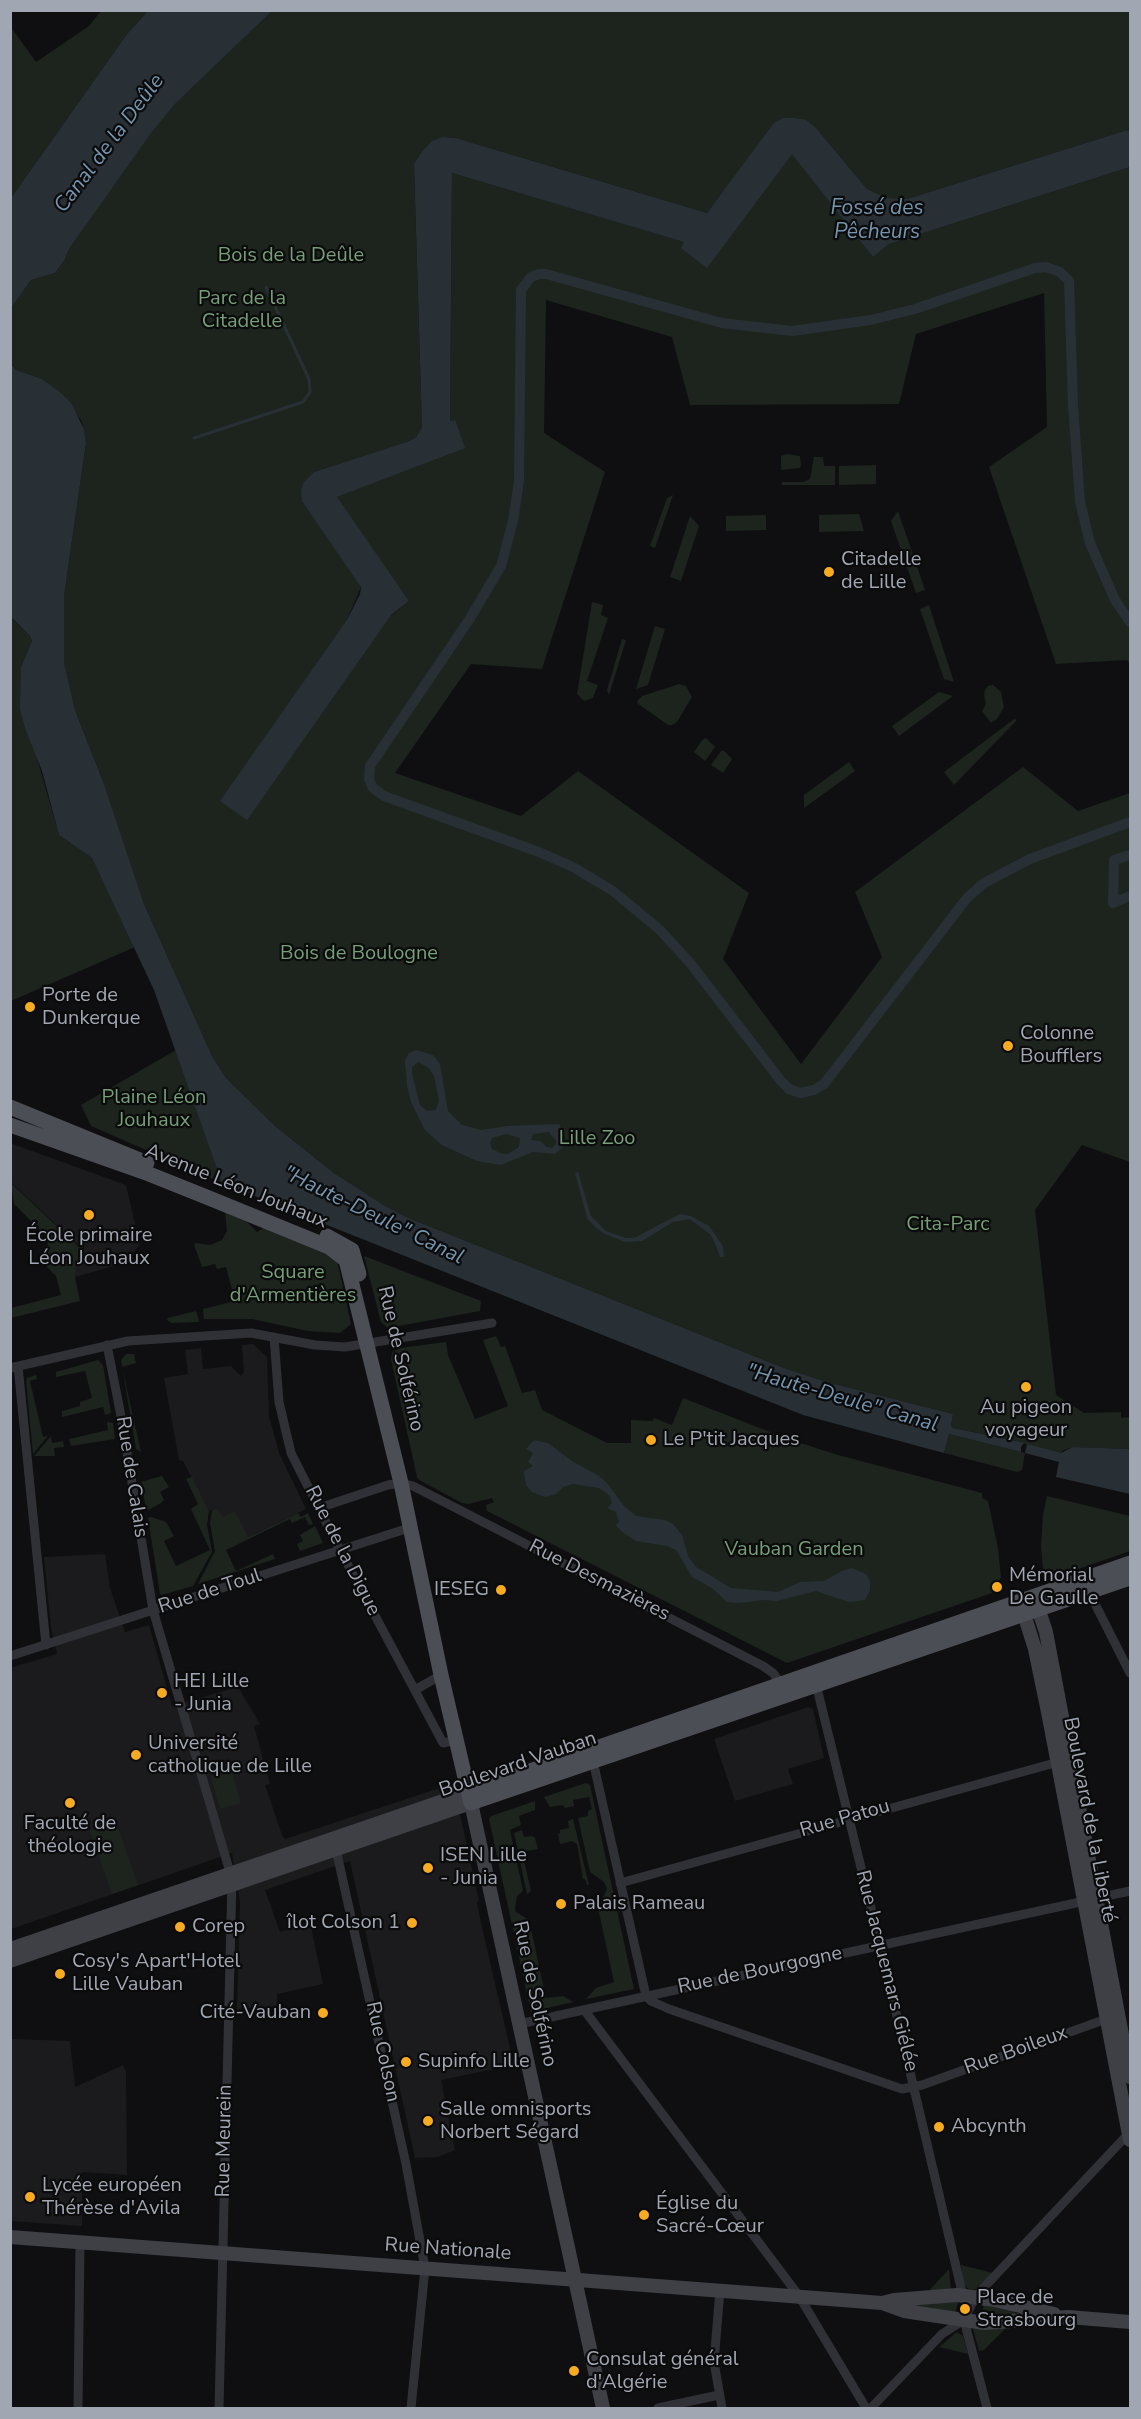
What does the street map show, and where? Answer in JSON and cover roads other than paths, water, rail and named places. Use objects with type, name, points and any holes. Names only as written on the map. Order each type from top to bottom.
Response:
[{"type":"main road","name":"Avenue Léon Jouhaux","points":[[10,1107],[346,1251]]},
{"type":"main road","name":"Avenue Léon Jouhaux","points":[[10,1125],[160,1178],[329,1247],[346,1251]]},
{"type":"main road","name":"Rue de Solférino","points":[[346,1251],[356,1259],[370,1343],[399,1454],[401,1483],[409,1528],[603,2409]]},
{"type":"main road","points":[[1037,1603],[1131,1563]]},
{"type":"main road","points":[[1037,1603],[1089,1592],[1131,1578]]},
{"type":"main road","name":"Boulevard Vauban","points":[[10,1961],[231,1879],[1037,1603]]},
{"type":"main road","name":"Boulevard Vauban","points":[[470,1797],[593,1761],[785,1689],[816,1684],[1024,1614],[1037,1603]]},
{"type":"main road","name":"Boulevard de la Liberté","points":[[1037,1603],[1064,1760],[1113,2016],[1130,2135]]},
{"type":"main road","name":"Boulevard de la Liberté","points":[[1024,1614],[1064,1760]]},
{"type":"main road","name":"Boulevard Vauban","points":[[10,1949],[231,1879]]},
{"type":"main road","name":"Boulevard de la Liberté","points":[[1113,2016],[1131,2077]]},
{"type":"main road","name":"Rue Nationale","points":[[10,2237],[882,2303],[945,2295],[969,2297],[1068,2317],[1131,2322]]},
{"type":"main road","name":"Rue Nationale","points":[[882,2303],[904,2311],[993,2323],[1068,2317]]},
{"type":"street","points":[[46,1645],[14,1367],[128,1341],[242,1333],[324,1346],[345,1347],[492,1323]]},
{"type":"street","name":"Rue de la Digue","points":[[274,1337],[276,1381],[284,1429],[291,1453],[443,1743],[456,1740]]},
{"type":"street","name":"Rue de Calais","points":[[107,1345],[123,1426],[153,1610],[231,1879]]},
{"type":"street","points":[[319,1508],[388,1485],[401,1483]]},
{"type":"street","name":"Rue Desmazières","points":[[401,1483],[418,1489],[753,1660],[772,1672],[785,1689]]},
{"type":"street","name":"Rue de Toul","points":[[10,1656],[409,1528]]},
{"type":"street","points":[[1089,1592],[1131,1673]]},
{"type":"street","points":[[415,1690],[441,1675]]},
{"type":"street","name":"Rue Jacquemars Giélée","points":[[816,1684],[954,2258],[969,2297]]},
{"type":"street","name":"Rue Patou","points":[[620,1883],[1064,1760]]},
{"type":"street","points":[[593,1761],[646,1996],[651,2001],[669,2009],[882,2083],[902,2089],[914,2087]]},
{"type":"street","name":"Rue Colson","points":[[335,1843],[406,2164],[425,2268],[411,2409]]},
{"type":"street","name":"Rue Meurein","points":[[219,2409],[231,1879]]},
{"type":"street","name":"Rue de Bourgogne","points":[[519,2024],[1131,1891]]},
{"type":"street","points":[[585,2011],[799,2296],[866,2409]]},
{"type":"street","name":"Rue Boileux","points":[[914,2087],[1113,2016]]},
{"type":"street","points":[[987,2409],[964,2320],[969,2297],[1001,2271],[1130,2135]]},
{"type":"street","points":[[78,2409],[80,2242]]},
{"type":"street","points":[[720,2290],[714,2362],[722,2409]]},
{"type":"street","points":[[871,2409],[942,2334],[964,2320]]},
{"type":"street","points":[[658,2409],[719,2395]]},
{"type":"water","name":"Canal de la Deûle","points":[[148,11],[272,11],[175,104],[151,133],[69,249],[55,273],[31,280],[11,308],[11,198],[127,34]]},
{"type":"water","name":"Fossé des Pêcheurs","points":[[783,118],[806,120],[817,129],[867,189],[887,198],[907,199],[1124,131],[1130,131],[1130,167],[889,244],[873,257],[792,154],[707,268],[681,248],[684,242],[452,173],[450,421],[455,420],[465,448],[337,497],[409,601],[391,615],[247,820],[220,801],[347,620],[360,594],[361,587],[302,501],[301,490],[304,482],[314,472],[407,442],[416,437],[422,427],[414,164],[422,152],[432,141],[443,137],[456,138],[707,213],[774,123]]},
{"type":"water","name":"\"Haute-Deule\" Canal","points":[[10,362],[16,370],[42,379],[59,391],[71,403],[84,429],[86,443],[64,596],[64,662],[75,710],[104,784],[144,904],[212,1056],[226,1078],[275,1126],[334,1173],[406,1217],[784,1368],[827,1382],[953,1414],[951,1426],[953,1428],[1024,1443],[1021,1452],[949,1434],[944,1453],[803,1415],[222,1183],[154,990],[92,858],[59,835],[42,771],[25,728],[20,708],[21,667],[32,641],[11,617]]},
{"type":"water","points":[[416,1050],[433,1055],[440,1064],[448,1111],[462,1125],[481,1130],[507,1126],[559,1124],[563,1131],[564,1146],[555,1154],[533,1152],[501,1165],[477,1161],[442,1145],[425,1130],[411,1102],[405,1060],[409,1053]],"holes":[[[418,1062],[429,1068],[434,1076],[439,1101],[436,1110],[427,1111],[420,1105],[412,1074],[412,1067]],[[549,1132],[556,1144],[552,1148],[547,1147],[540,1141],[531,1140],[533,1134]],[[506,1134],[520,1138],[519,1147],[508,1154],[502,1154],[492,1149],[490,1143],[492,1138]]]},
{"type":"water","points":[[578,1172],[591,1216],[606,1231],[626,1238],[634,1238],[680,1214],[691,1216],[709,1226],[723,1246],[724,1257],[720,1257],[711,1235],[690,1219],[673,1222],[642,1241],[625,1242],[605,1234],[587,1218],[575,1173]]},
{"type":"water","points":[[534,1440],[548,1443],[572,1461],[599,1476],[624,1506],[636,1516],[665,1520],[673,1524],[682,1535],[688,1556],[696,1567],[731,1588],[778,1592],[800,1582],[824,1581],[852,1568],[866,1574],[870,1582],[870,1590],[865,1600],[849,1602],[816,1591],[777,1601],[727,1602],[712,1588],[692,1577],[676,1550],[667,1546],[636,1541],[622,1532],[616,1525],[619,1522],[616,1512],[607,1508],[612,1503],[610,1496],[599,1488],[573,1484],[563,1487],[556,1494],[545,1497],[532,1492],[526,1485],[524,1471],[533,1466],[528,1462],[533,1453],[526,1449]]},
{"type":"water","points":[[1027,1444],[1061,1453],[1073,1447],[1130,1449],[1130,1494],[1056,1477],[1059,1462],[1025,1453]]},
{"type":"waterway","points":[[1130,622],[1115,600],[1090,543],[1080,502],[1073,405],[1069,281],[1060,272],[1046,267],[1035,268],[915,309],[871,320],[792,331],[722,323],[546,274],[539,274],[531,277],[521,290],[519,481],[513,521],[501,566],[469,620],[370,766],[369,779],[373,788],[384,796],[539,852],[573,867],[613,891],[660,930],[691,964],[781,1081],[789,1089],[800,1093],[814,1090],[824,1084],[967,898],[984,883],[1030,859],[1130,822]]},
{"type":"waterway","points":[[194,438],[303,402],[310,392],[309,379],[266,287]]},
{"type":"waterway","points":[[1130,855],[1114,860],[1113,903],[1130,896]]},
{"type":"place","name":"Citadelle de Lille","points":[[829,572]]},
{"type":"place","name":"Porte de Dunkerque","points":[[30,1007]]},
{"type":"place","name":"Colonne Boufflers","points":[[1008,1046]]},
{"type":"place","name":"École primaire Léon Jouhaux","points":[[89,1215]]},
{"type":"place","name":"Au pigeon voyageur","points":[[1026,1387]]},
{"type":"place","name":"Le P'tit Jacques","points":[[651,1440]]},
{"type":"place","name":"Mémorial De Gaulle","points":[[997,1587]]},
{"type":"place","name":"IESEG","points":[[501,1590]]},
{"type":"place","name":"HEI Lille - Junia","points":[[162,1693]]},
{"type":"place","name":"Université catholique de Lille","points":[[136,1755]]},
{"type":"place","name":"Faculté de théologie","points":[[70,1803]]},
{"type":"place","name":"ISEN Lille - Junia","points":[[428,1868]]},
{"type":"place","name":"Palais Rameau","points":[[561,1904]]},
{"type":"place","name":"îlot Colson 1","points":[[412,1923]]},
{"type":"place","name":"Corep","points":[[180,1927]]},
{"type":"place","name":"Cosy's Apart'Hotel Lille Vauban","points":[[60,1974]]},
{"type":"place","name":"Cité-Vauban","points":[[323,2013]]},
{"type":"place","name":"Supinfo Lille","points":[[406,2062]]},
{"type":"place","name":"Salle omnisports Norbert Ségard","points":[[428,2121]]},
{"type":"place","name":"Abcynth","points":[[939,2127]]},
{"type":"place","name":"Lycée européen Thérèse d'Avila","points":[[30,2197]]},
{"type":"place","name":"Église du Sacré-Cœur","points":[[644,2215]]},
{"type":"place","name":"Place de Strasbourg","points":[[965,2309]]},
{"type":"place","name":"Consulat général d'Algérie","points":[[574,2371]]},
{"type":"park label","name":"Bois de la Deûle","points":[[291,256]]},
{"type":"park label","name":"Parc de la Citadelle","points":[[242,310]]},
{"type":"park label","name":"Bois de Boulogne","points":[[359,954]]},
{"type":"park label","name":"Plaine Léon Jouhaux","points":[[154,1110]]},
{"type":"park label","name":"Lille Zoo","points":[[597,1139]]},
{"type":"park label","name":"Cita-Parc","points":[[948,1225]]},
{"type":"park label","name":"Square d'Armentières","points":[[293,1284]]},
{"type":"park label","name":"Vauban Garden","points":[[794,1550]]}]
